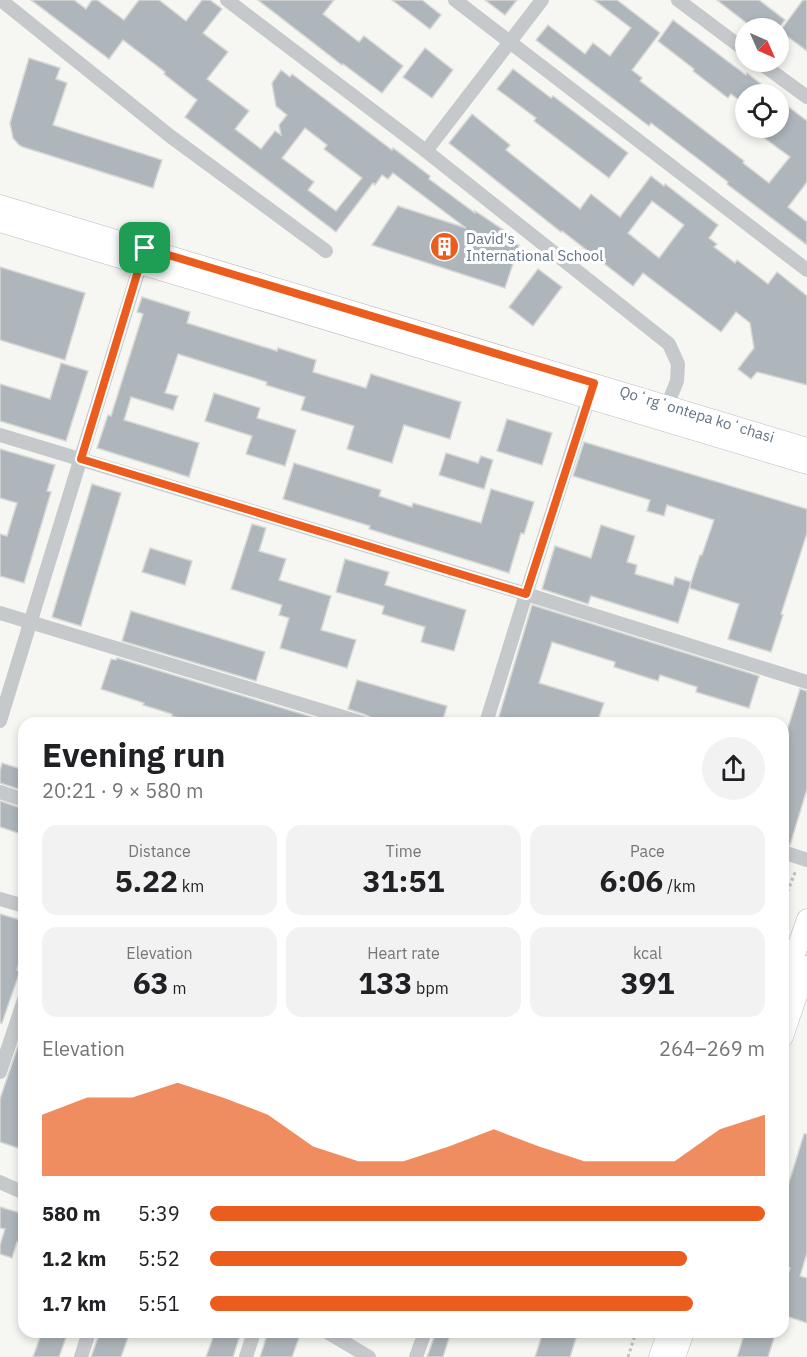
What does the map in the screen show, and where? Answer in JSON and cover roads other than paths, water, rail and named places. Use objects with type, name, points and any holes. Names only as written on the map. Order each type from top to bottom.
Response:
[{"type":"main road","name":"Qoʻrgʻontepa koʻchasi","points":[[0,205],[143,256],[591,391],[807,464]]},
{"type":"main road","name":"Qoʻrgʻontepa koʻchasi","points":[[0,222],[143,256]]},
{"type":"main road","name":"Qoʻrgʻontepa koʻchasi","points":[[591,391],[667,405],[807,448]]},
{"type":"main road","points":[[789,972],[807,919]]},
{"type":"main road","points":[[789,1026],[800,1010],[807,966]]},
{"type":"main road","points":[[659,1357],[666,1338]]},
{"type":"main road","points":[[675,1357],[682,1338]]},
{"type":"street","points":[[0,6],[2,0],[170,136],[326,251]]},
{"type":"street","points":[[227,0],[426,151],[669,344],[678,364],[676,381],[667,405]]},
{"type":"street","points":[[455,0],[807,270]]},
{"type":"street","points":[[426,151],[542,0]]},
{"type":"street","points":[[678,0],[735,43]]},
{"type":"street","points":[[773,72],[807,97]]},
{"type":"street","points":[[0,720],[143,256]]},
{"type":"street","points":[[488,717],[591,391]]},
{"type":"street","points":[[0,435],[526,594],[807,682]]},
{"type":"street","points":[[0,613],[343,717]]},
{"type":"street","points":[[0,792],[18,798]]},
{"type":"street","points":[[789,854],[807,860]]},
{"type":"street","points":[[0,900],[18,904]]},
{"type":"street","points":[[0,1072],[18,1018]]},
{"type":"street","points":[[0,1182],[18,1190]]},
{"type":"street","points":[[81,1357],[87,1338]]},
{"type":"street","points":[[246,1357],[252,1338]]},
{"type":"street","points":[[337,1338],[369,1357]]},
{"type":"street","points":[[416,1357],[423,1338]]},
{"type":"place","name":"David's International School","points":[[445,247]]}]
